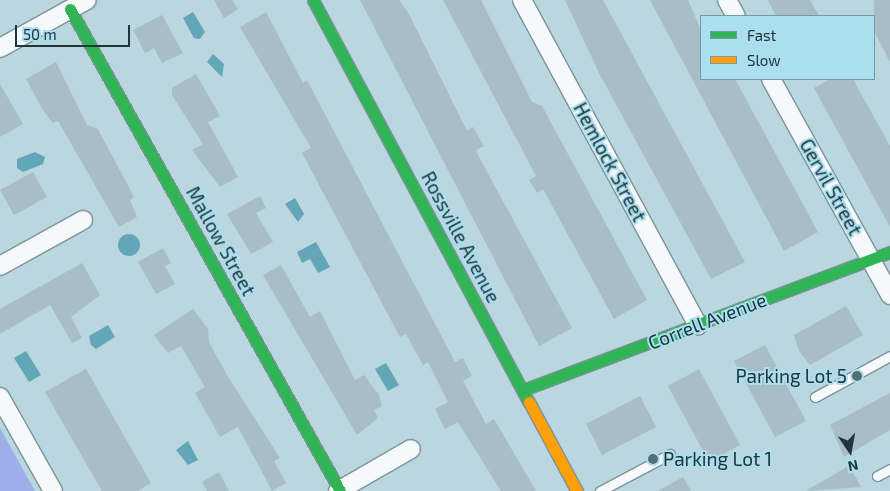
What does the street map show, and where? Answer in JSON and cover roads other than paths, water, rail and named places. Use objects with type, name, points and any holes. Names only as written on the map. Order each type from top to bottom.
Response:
[{"type":"street","points":[[0,48],[87,0]]},
{"type":"street","name":"Rossville Avenue","points":[[314,0],[577,491]]},
{"type":"street","name":"Hemlock Street","points":[[522,0],[698,324]]},
{"type":"street","points":[[727,0],[735,15]]},
{"type":"street","name":"Mallow Street","points":[[70,9],[339,491]]},
{"type":"street","name":"Gervil Street","points":[[772,80],[890,295]]},
{"type":"street","points":[[0,266],[83,220]]},
{"type":"street","name":"Correll Avenue","points":[[523,390],[890,252]]},
{"type":"street","points":[[0,396],[53,491]]},
{"type":"street","points":[[339,491],[411,449]]},
{"type":"lane","points":[[815,397],[890,356]]},
{"type":"lane","points":[[600,491],[670,454]]},
{"type":"lane","points":[[877,476],[890,469]]},
{"type":"place","name":"Parking Lot 5","points":[[857,376]]},
{"type":"place","name":"Parking Lot 1","points":[[653,459]]}]
